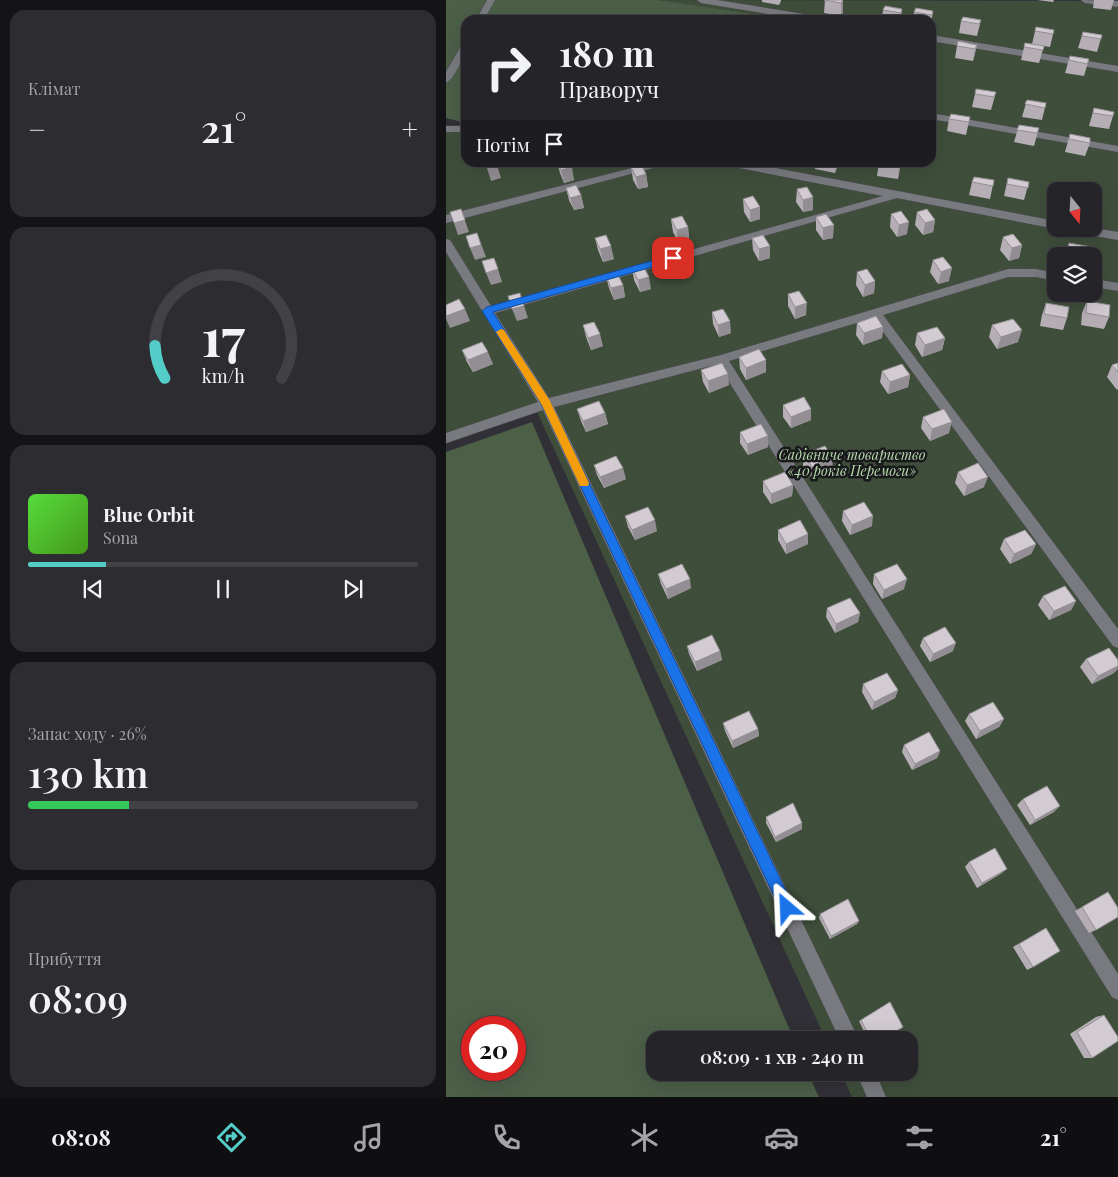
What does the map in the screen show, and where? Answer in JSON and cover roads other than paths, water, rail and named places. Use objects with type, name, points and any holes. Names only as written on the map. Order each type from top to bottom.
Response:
[{"type":"lane","points":[[483,15],[491,0]]},
{"type":"lane","points":[[701,0],[789,15]]},
{"type":"lane","points":[[1085,0],[1118,4]]},
{"type":"lane","points":[[936,39],[1118,69]]},
{"type":"lane","points":[[446,80],[461,53]]},
{"type":"lane","points":[[936,117],[1118,149]]},
{"type":"lane","points":[[446,129],[461,129]]},
{"type":"lane","points":[[446,219],[651,167]]},
{"type":"lane","points":[[750,167],[1047,223]]},
{"type":"lane","points":[[487,311],[897,195]]},
{"type":"lane","points":[[1102,233],[1118,236]]},
{"type":"lane","points":[[446,243],[546,404],[846,1031]]},
{"type":"lane","points":[[446,438],[546,404],[721,359],[1008,274],[1047,275]]},
{"type":"lane","points":[[1102,284],[1118,287]]},
{"type":"lane","points":[[876,314],[1118,641]]},
{"type":"lane","points":[[721,359],[1118,991]]},
{"type":"lane","points":[[869,1081],[877,1097]]},
{"type":"park label","name":"Садівниче товариство «40 років Перемоги»","points":[[852,462]]}]
